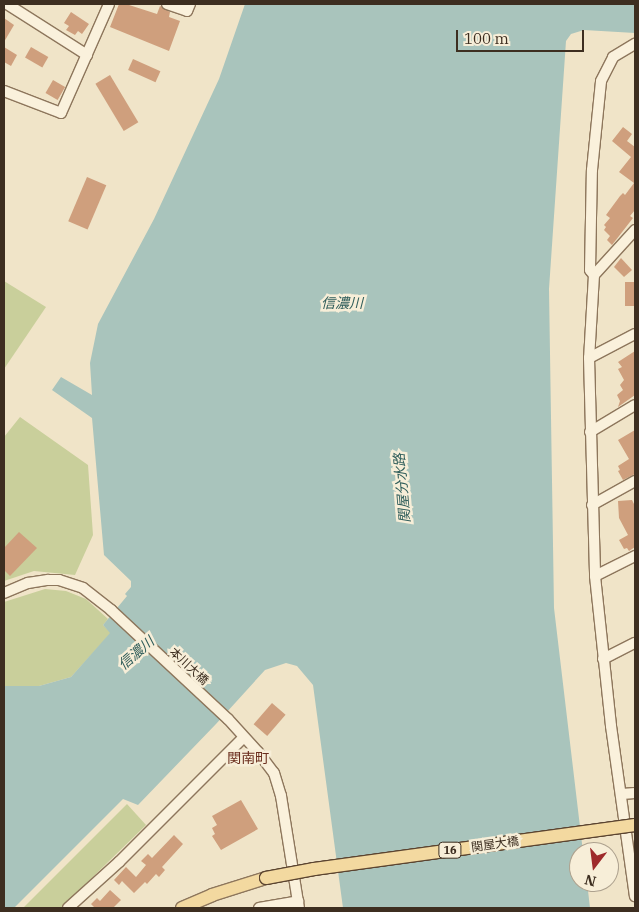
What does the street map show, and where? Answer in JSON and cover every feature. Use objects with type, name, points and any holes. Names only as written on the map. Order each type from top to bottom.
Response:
[{"type":"main road","name":"関屋大橋","points":[[182,908],[212,895],[266,878],[314,869],[635,826]]},
{"type":"street","points":[[7,4],[87,55]]},
{"type":"street","points":[[4,91],[61,113],[109,4]]},
{"type":"street","points":[[167,4],[187,11],[190,4]]},
{"type":"street","points":[[594,275],[590,270],[592,170],[601,81],[614,57],[635,44]]},
{"type":"street","points":[[635,230],[594,275],[589,358],[595,576],[610,726],[633,858],[635,896]]},
{"type":"street","points":[[589,358],[635,334]]},
{"type":"street","points":[[590,432],[635,405]]},
{"type":"street","points":[[592,505],[635,481]]},
{"type":"street","points":[[595,576],[635,556]]},
{"type":"street","name":"本川大橋","points":[[4,593],[28,583],[59,580],[83,588],[111,610],[228,720],[258,752],[274,773],[282,796],[299,905]]},
{"type":"street","points":[[603,659],[635,643]]},
{"type":"street","points":[[68,908],[119,862],[243,738]]},
{"type":"street","points":[[622,794],[635,793]]},
{"type":"street","points":[[259,908],[299,905]]},
{"type":"green space","points":[[4,281],[46,307],[4,369]]},
{"type":"green space","points":[[20,417],[88,465],[93,535],[75,575],[34,571],[4,581],[4,437]]},
{"type":"green space","points":[[45,589],[66,591],[86,599],[108,619],[103,625],[111,633],[71,677],[39,686],[4,686],[4,602]]},
{"type":"green space","points":[[127,804],[146,825],[61,908],[23,908]]},
{"type":"water","name":"信濃川","points":[[245,4],[635,4],[635,33],[584,30],[571,34],[566,41],[549,289],[554,608],[582,842],[569,842],[569,892],[588,892],[590,908],[343,908],[313,685],[297,666],[286,663],[265,670],[138,805],[123,799],[14,908],[4,908],[4,686],[39,686],[71,677],[110,633],[103,625],[127,596],[125,594],[131,587],[131,581],[104,555],[92,418],[52,390],[61,377],[92,395],[90,363],[98,324],[154,219],[219,79]]},
{"type":"building","points":[[119,4],[126,4],[157,14],[160,6],[170,12],[169,17],[180,21],[169,51],[110,27]]},
{"type":"building","points":[[71,12],[89,24],[82,34],[78,31],[75,35],[66,30],[69,26],[64,23]]},
{"type":"building","points":[[4,18],[14,25],[4,42]]},
{"type":"building","points":[[4,47],[17,55],[11,66],[4,62]]},
{"type":"building","points":[[31,47],[48,57],[42,67],[25,57]]},
{"type":"building","points":[[133,59],[160,71],[156,82],[128,70]]},
{"type":"building","points":[[110,75],[138,122],[124,131],[95,84]]},
{"type":"building","points":[[53,80],[65,87],[58,100],[46,93]]},
{"type":"building","points":[[623,127],[632,134],[627,141],[635,147],[635,210],[630,216],[633,218],[612,245],[607,240],[610,236],[604,230],[606,227],[604,225],[610,218],[606,215],[620,196],[623,193],[625,195],[634,183],[619,172],[631,157],[612,141]]},
{"type":"building","points":[[87,177],[106,185],[88,229],[68,221]]},
{"type":"building","points":[[621,258],[632,270],[624,277],[614,267]]},
{"type":"building","points":[[625,282],[635,282],[635,306],[625,306]]},
{"type":"building","points":[[635,351],[635,395],[618,407],[620,401],[617,395],[623,390],[620,385],[624,380],[618,369],[622,367],[618,362]]},
{"type":"building","points":[[635,430],[635,474],[623,480],[618,471],[620,470],[618,466],[629,459],[618,440]]},
{"type":"building","points":[[632,500],[635,506],[635,547],[629,551],[627,548],[624,549],[619,540],[628,535],[619,518],[618,501]]},
{"type":"building","points":[[19,532],[37,548],[10,576],[4,570],[4,548]]},
{"type":"building","points":[[272,703],[286,715],[267,736],[254,724]]},
{"type":"building","points":[[241,800],[258,829],[221,850],[212,836],[215,834],[212,828],[217,825],[212,816]]},
{"type":"building","points":[[174,835],[183,844],[162,867],[165,870],[159,877],[156,874],[147,884],[145,882],[134,893],[122,881],[119,885],[114,880],[126,867],[136,877],[146,865],[141,861],[148,854],[152,858]]},
{"type":"building","points":[[110,890],[121,900],[113,908],[93,908],[91,904],[97,898],[100,901]]},
{"type":"district","name":"関南町","points":[[248,758]]},
{"type":"water label","name":"関屋分水路","points":[[402,488]]}]
